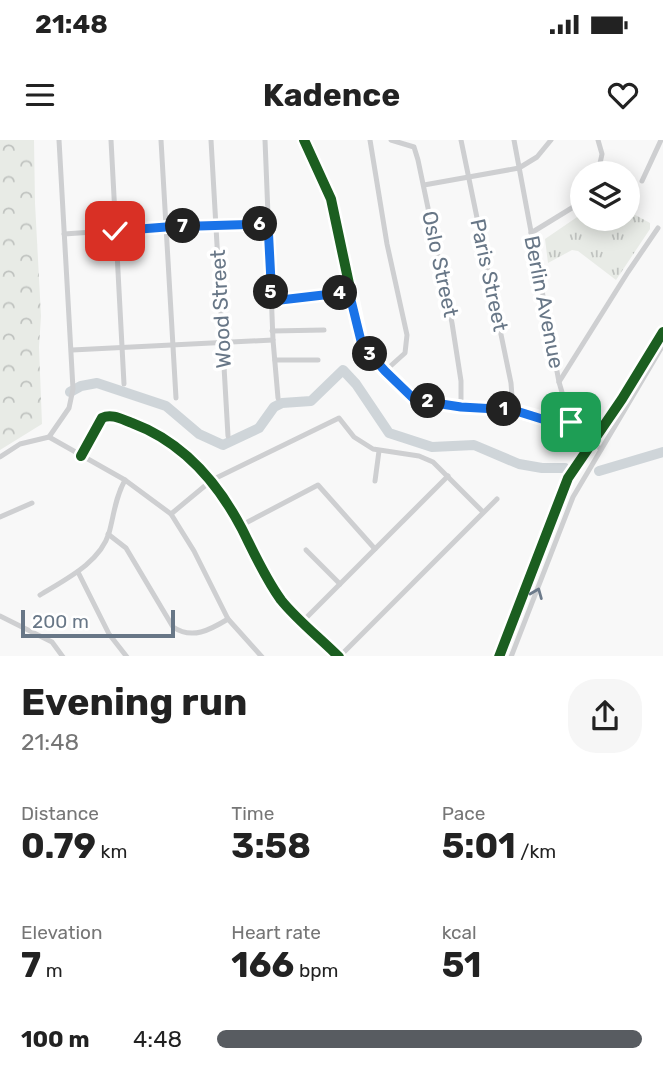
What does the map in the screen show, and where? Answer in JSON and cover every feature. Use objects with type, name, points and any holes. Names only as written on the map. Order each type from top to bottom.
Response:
[{"type":"street","points":[[0,457],[20,444],[49,436],[69,408],[72,350],[60,140]]},
{"type":"street","points":[[111,140],[124,384]]},
{"type":"street","points":[[161,140],[176,398]]},
{"type":"street","name":"Wood Street","points":[[211,140],[228,436]]},
{"type":"street","points":[[265,140],[272,331],[278,398]]},
{"type":"street","points":[[304,140],[331,199],[362,345],[385,371],[415,400],[461,407],[513,410],[573,430],[601,450]]},
{"type":"street","points":[[370,140],[387,244],[407,335],[405,353],[385,371]]},
{"type":"street","name":"Oslo Street","points":[[391,140],[414,147],[424,185],[452,323],[461,381],[461,407]]},
{"type":"street","name":"Paris Street","points":[[461,140],[511,383],[513,410]]},
{"type":"street","name":"Berlin Avenue","points":[[514,140],[559,382],[573,430]]},
{"type":"street","points":[[424,185],[519,168],[537,157],[551,140]]},
{"type":"street","points":[[598,140],[602,154],[601,161]]},
{"type":"street","points":[[642,181],[661,140]]},
{"type":"street","points":[[531,233],[570,209]]},
{"type":"street","points":[[64,234],[268,224]]},
{"type":"street","points":[[559,382],[658,228]]},
{"type":"street","points":[[272,301],[349,292]]},
{"type":"street","points":[[272,331],[324,330]]},
{"type":"street","points":[[499,656],[568,478],[663,334]]},
{"type":"street","points":[[72,350],[273,340]]},
{"type":"street","points":[[511,656],[573,497],[663,345]]},
{"type":"street","points":[[275,360],[318,360]]},
{"type":"street","points":[[81,456],[102,418],[111,415],[153,431],[190,459],[212,481],[282,601],[339,656],[497,499]]},
{"type":"street","points":[[558,424],[568,415]]},
{"type":"street","points":[[172,514],[212,481],[335,418],[342,420],[362,444],[379,451],[419,456],[433,462],[483,512]]},
{"type":"street","points":[[49,436],[125,481],[172,514],[228,619],[262,656]]},
{"type":"street","points":[[375,481],[379,451]]},
{"type":"street","points":[[303,621],[448,476]]},
{"type":"street","points":[[40,595],[78,572],[103,546],[113,507],[125,481]]},
{"type":"street","points":[[240,526],[318,485],[375,549]]},
{"type":"street","points":[[0,517],[32,503]]},
{"type":"street","points":[[108,534],[126,548],[173,626],[180,632],[210,630],[228,619]]},
{"type":"street","points":[[306,550],[340,584]]},
{"type":"street","points":[[78,572],[109,634],[127,656]]},
{"type":"street","points":[[0,616],[52,642],[63,656]]},
{"type":"green space","points":[[0,140],[34,140],[42,424],[0,450]]},
{"type":"green space","points":[[640,218],[650,223],[650,229],[616,280],[578,251],[572,250],[548,263],[545,239],[570,222],[570,231],[640,231]]},
{"type":"waterway","points":[[70,392],[81,386],[97,383],[166,406],[199,434],[223,445],[259,428],[274,407],[282,403],[311,401],[343,370],[356,384],[389,433],[432,447],[474,445],[519,464],[565,468]]},
{"type":"waterway","points":[[599,471],[663,452]]},
{"type":"cycle path","points":[[304,140],[331,199],[362,345],[385,371],[415,400],[461,407],[513,410],[553,421],[575,431]]},
{"type":"cycle path","points":[[499,656],[568,478],[622,399],[663,332]]},
{"type":"cycle path","points":[[81,456],[102,418],[110,416],[150,431],[183,453],[222,496],[281,600],[338,656]]},
{"type":"route","points":[[115,231],[268,224],[272,301],[349,292],[362,345],[415,400],[461,407],[513,410],[558,424],[568,415],[571,422]]}]
